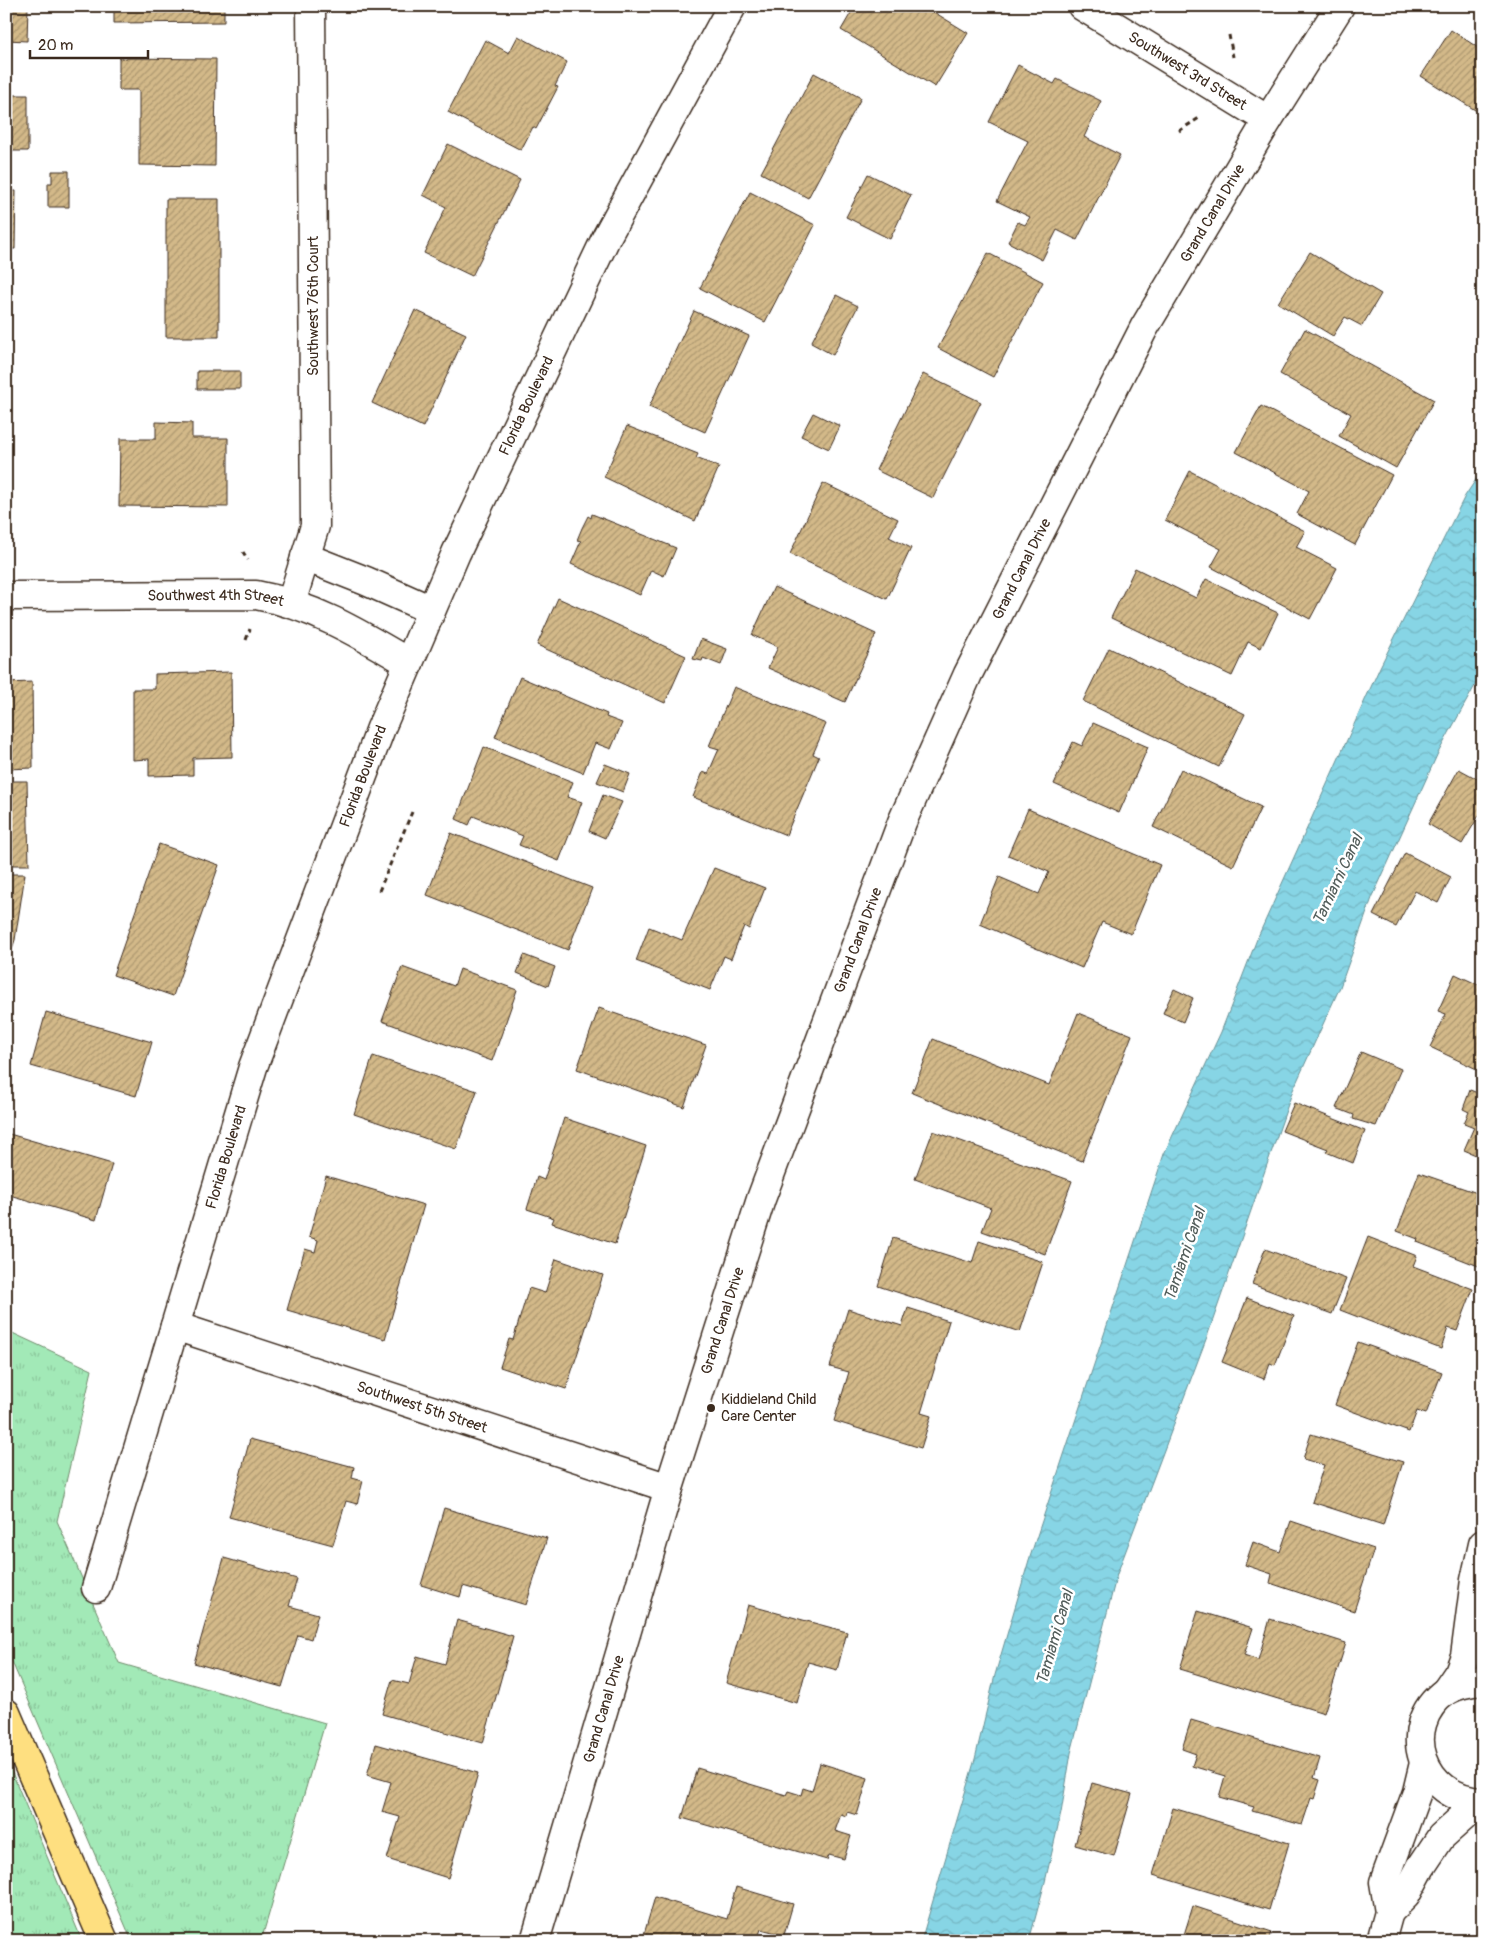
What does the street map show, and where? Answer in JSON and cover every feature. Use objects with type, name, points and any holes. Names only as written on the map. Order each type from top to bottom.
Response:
[{"type":"highway","points":[[6,1713],[104,1941]]},
{"type":"street","name":"Southwest 76th Court","points":[[291,603],[315,526],[311,6]]},
{"type":"street","name":"Florida Boulevard","points":[[96,1588],[253,1067],[381,728],[432,610],[607,236],[732,6]]},
{"type":"street","name":"Southwest 3rd Street","points":[[1082,6],[1268,120]]},
{"type":"street","name":"Grand Canal Drive","points":[[535,1941],[668,1488],[761,1199],[902,822],[933,748],[972,665],[1144,328],[1268,120],[1340,6]]},
{"type":"street","points":[[305,557],[432,610]]},
{"type":"street","name":"Southwest 4th Street","points":[[6,596],[246,594],[291,603],[340,624],[409,663]]},
{"type":"street","name":"Southwest 5th Street","points":[[175,1326],[668,1488]]},
{"type":"street","points":[[1482,1801],[1470,1801],[1450,1794],[1434,1781],[1424,1763],[1420,1743],[1422,1723],[1432,1704],[1446,1691],[1459,1672],[1465,1656],[1475,1580],[1483,1544]]},
{"type":"street","points":[[1446,1691],[1464,1683],[1483,1681]]},
{"type":"street","points":[[1381,1941],[1389,1912],[1384,1882],[1417,1792],[1424,1763]]},
{"type":"street","points":[[1389,1912],[1406,1895],[1421,1867],[1441,1837],[1482,1801]]},
{"type":"path","points":[[1229,34],[1233,57]]},
{"type":"path","points":[[1179,131],[1200,118]]},
{"type":"path","points":[[379,891],[412,812]]},
{"type":"green space","points":[[6,1330],[92,1370],[57,1521],[119,1663],[325,1723],[261,1941],[132,1941],[6,1648]]},
{"type":"green space","points":[[6,1758],[78,1931],[81,1941],[6,1941]]},
{"type":"water","name":"Tamiami Canal","points":[[1483,469],[1483,671],[1438,753],[1372,898],[1340,987],[1293,1090],[1208,1334],[1117,1574],[1071,1753],[1061,1813],[1029,1941],[921,1941],[975,1759],[995,1675],[1029,1560],[1164,1154],[1221,1032],[1257,939],[1380,667],[1465,496]]},
{"type":"building","points":[[6,6],[28,6],[27,41],[6,40]]},
{"type":"building","points":[[114,6],[224,6],[224,22],[114,23]]},
{"type":"building","points":[[855,6],[924,6],[968,33],[935,87],[841,30]]},
{"type":"building","points":[[1451,30],[1483,51],[1483,115],[1421,76]]},
{"type":"building","points":[[518,36],[567,62],[555,86],[558,87],[536,129],[533,127],[521,150],[448,112],[485,40],[509,53]]},
{"type":"building","points":[[119,58],[216,59],[215,166],[139,165],[139,90],[119,90]]},
{"type":"building","points":[[1018,65],[1054,84],[1057,79],[1101,101],[1084,137],[1120,155],[1077,240],[1057,230],[1042,260],[1008,242],[1018,222],[1025,225],[1030,217],[997,201],[1028,141],[989,122]]},
{"type":"building","points":[[814,73],[861,98],[808,198],[761,173]]},
{"type":"building","points":[[6,95],[28,95],[28,151],[6,151]]},
{"type":"building","points":[[448,144],[520,180],[472,276],[424,253],[446,207],[423,195]]},
{"type":"building","points":[[52,171],[69,171],[69,207],[48,207],[48,183],[52,183]]},
{"type":"building","points":[[868,174],[911,195],[890,239],[846,217]]},
{"type":"building","points":[[6,191],[16,191],[15,249],[6,249]]},
{"type":"building","points":[[750,192],[815,225],[765,322],[700,288]]},
{"type":"building","points":[[166,199],[219,199],[219,337],[166,337]]},
{"type":"building","points":[[1310,252],[1381,294],[1362,326],[1345,317],[1333,336],[1278,303]]},
{"type":"building","points":[[988,253],[1043,282],[993,377],[938,348]]},
{"type":"building","points":[[836,295],[858,306],[833,355],[811,343]]},
{"type":"building","points":[[415,310],[466,334],[423,427],[372,403]]},
{"type":"building","points":[[694,311],[749,336],[705,432],[649,407]]},
{"type":"building","points":[[6,327],[8,440],[6,440]]},
{"type":"building","points":[[1305,329],[1434,400],[1396,468],[1339,436],[1351,414],[1280,374]]},
{"type":"building","points":[[197,371],[240,371],[240,389],[197,389]]},
{"type":"building","points":[[923,374],[981,402],[933,498],[876,470]]},
{"type":"building","points":[[1261,406],[1392,475],[1355,545],[1297,514],[1309,491],[1236,452]]},
{"type":"building","points":[[813,413],[840,426],[829,449],[801,436]]},
{"type":"building","points":[[156,422],[192,423],[192,438],[228,438],[228,507],[119,506],[120,439],[156,439]]},
{"type":"building","points":[[627,426],[698,454],[696,458],[719,467],[695,521],[604,477]]},
{"type":"building","points":[[1190,471],[1305,531],[1296,547],[1337,568],[1310,619],[1211,567],[1221,549],[1165,520]]},
{"type":"building","points":[[823,483],[898,519],[889,537],[911,548],[887,599],[790,554]]},
{"type":"building","points":[[592,514],[676,548],[664,576],[651,570],[640,595],[571,564],[581,541],[577,540],[582,528],[588,516],[591,518]]},
{"type":"building","points":[[1135,568],[1196,598],[1206,579],[1278,613],[1261,648],[1248,642],[1232,676],[1111,618]]},
{"type":"building","points":[[774,587],[876,634],[845,702],[768,668],[778,647],[752,635]]},
{"type":"building","points":[[558,598],[686,656],[665,703],[537,645]]},
{"type":"building","points":[[701,639],[727,649],[721,665],[703,658],[702,661],[693,659]]},
{"type":"building","points":[[1109,648],[1245,714],[1219,767],[1083,701]]},
{"type":"building","points":[[231,672],[232,757],[193,758],[193,775],[149,776],[149,759],[133,760],[133,689],[155,689],[155,674]]},
{"type":"building","points":[[520,677],[607,714],[606,717],[622,723],[611,749],[595,743],[583,773],[495,737]]},
{"type":"building","points":[[32,682],[33,768],[6,769],[6,683]]},
{"type":"building","points":[[734,687],[826,724],[813,754],[819,757],[786,835],[693,797],[703,772],[708,774],[719,749],[709,746]]},
{"type":"building","points":[[1093,723],[1148,747],[1119,813],[1054,784],[1073,742],[1082,746]]},
{"type":"building","points":[[484,747],[573,782],[567,797],[582,802],[559,861],[519,845],[523,836],[473,816],[469,825],[456,819]]},
{"type":"building","points":[[605,764],[630,774],[623,792],[597,782]]},
{"type":"building","points":[[1181,769],[1261,807],[1233,866],[1153,827]]},
{"type":"building","points":[[1459,769],[1483,782],[1483,809],[1462,844],[1428,824]]},
{"type":"building","points":[[6,781],[27,781],[29,865],[6,865]]},
{"type":"building","points":[[603,795],[622,802],[605,838],[589,831]]},
{"type":"building","points":[[1028,809],[1160,865],[1131,934],[1102,922],[1082,968],[980,924],[999,877],[1039,894],[1049,872],[1008,855]]},
{"type":"building","points":[[451,833],[592,888],[568,950],[427,895]]},
{"type":"building","points":[[159,844],[219,865],[173,996],[113,975]]},
{"type":"building","points":[[1405,853],[1451,877],[1438,903],[1415,891],[1396,927],[1373,915]]},
{"type":"building","points":[[714,868],[765,888],[749,929],[744,926],[731,959],[724,956],[710,990],[636,961],[649,927],[682,940]]},
{"type":"building","points":[[6,874],[25,874],[15,940],[6,966]]},
{"type":"building","points":[[524,955],[555,967],[548,986],[517,973]]},
{"type":"building","points":[[402,967],[454,986],[460,969],[517,990],[492,1061],[382,1021]]},
{"type":"building","points":[[1455,974],[1483,987],[1483,1072],[1430,1047],[1446,1014],[1438,1011]]},
{"type":"building","points":[[1174,989],[1193,998],[1183,1022],[1163,1013]]},
{"type":"building","points":[[599,1008],[706,1045],[684,1107],[577,1069]]},
{"type":"building","points":[[46,1012],[152,1042],[136,1096],[31,1066]]},
{"type":"building","points":[[1078,1013],[1132,1035],[1082,1161],[912,1093],[933,1039],[1049,1085]]},
{"type":"building","points":[[1361,1052],[1401,1069],[1376,1126],[1353,1119],[1354,1115],[1336,1108]]},
{"type":"building","points":[[373,1056],[477,1091],[456,1149],[354,1114]]},
{"type":"building","points":[[1470,1090],[1483,1095],[1483,1158],[1464,1150],[1474,1127],[1464,1123],[1469,1112],[1463,1109]]},
{"type":"building","points":[[1294,1103],[1365,1131],[1353,1163],[1326,1152],[1328,1149],[1282,1131]]},
{"type":"building","points":[[564,1118],[646,1146],[615,1244],[552,1223],[554,1218],[527,1209],[537,1177],[544,1180]]},
{"type":"building","points":[[933,1131],[1072,1181],[1045,1254],[982,1231],[991,1208],[915,1179]]},
{"type":"building","points":[[6,1133],[112,1164],[96,1220],[6,1194]]},
{"type":"building","points":[[1419,1173],[1483,1195],[1481,1267],[1417,1242],[1418,1239],[1397,1231]]},
{"type":"building","points":[[326,1176],[424,1205],[385,1339],[287,1310],[305,1249],[315,1252],[318,1240],[309,1237]]},
{"type":"building","points":[[1368,1237],[1417,1256],[1413,1266],[1473,1289],[1457,1331],[1448,1328],[1441,1349],[1340,1310]]},
{"type":"building","points":[[893,1238],[972,1263],[979,1241],[1043,1262],[1020,1332],[878,1286]]},
{"type":"building","points":[[1265,1249],[1346,1279],[1332,1314],[1252,1284]]},
{"type":"building","points":[[556,1259],[603,1275],[566,1389],[500,1367],[509,1339],[513,1340],[529,1288],[545,1293]]},
{"type":"building","points":[[1247,1298],[1294,1316],[1275,1365],[1270,1363],[1264,1379],[1222,1362]]},
{"type":"building","points":[[908,1308],[949,1321],[921,1413],[931,1416],[921,1448],[834,1421],[849,1372],[830,1367],[848,1309],[902,1326]]},
{"type":"building","points":[[1358,1342],[1442,1372],[1426,1414],[1417,1411],[1409,1432],[1335,1405]]},
{"type":"building","points":[[1311,1434],[1403,1462],[1383,1525],[1312,1502],[1324,1465],[1303,1459]]},
{"type":"building","points":[[250,1439],[354,1467],[352,1478],[363,1481],[357,1504],[346,1501],[333,1545],[229,1517]]},
{"type":"building","points":[[444,1508],[547,1538],[526,1605],[463,1586],[460,1597],[421,1585]]},
{"type":"building","points":[[1291,1521],[1374,1549],[1354,1611],[1270,1583],[1272,1574],[1245,1565],[1253,1542],[1280,1552]]},
{"type":"building","points":[[224,1558],[297,1579],[289,1606],[318,1614],[311,1639],[298,1635],[282,1687],[194,1663]]},
{"type":"building","points":[[748,1605],[847,1632],[837,1670],[808,1662],[797,1703],[726,1683]]},
{"type":"building","points":[[1198,1611],[1253,1628],[1244,1655],[1258,1660],[1270,1619],[1346,1643],[1324,1713],[1180,1669]]},
{"type":"building","points":[[457,1620],[513,1636],[483,1743],[382,1714],[392,1680],[409,1684],[417,1656],[445,1664]]},
{"type":"building","points":[[1191,1720],[1320,1758],[1314,1778],[1320,1780],[1314,1799],[1311,1798],[1302,1825],[1252,1811],[1254,1807],[1219,1797],[1225,1776],[1192,1766],[1196,1754],[1182,1749]]},
{"type":"building","points":[[376,1744],[478,1773],[448,1878],[387,1859],[400,1817],[382,1812],[391,1782],[367,1775]]},
{"type":"building","points":[[820,1763],[868,1778],[857,1815],[847,1812],[846,1816],[841,1814],[835,1831],[851,1836],[844,1859],[829,1855],[827,1860],[682,1818],[697,1768],[786,1795],[788,1791],[801,1795],[803,1788],[812,1791]]},
{"type":"building","points":[[1092,1783],[1132,1794],[1114,1856],[1075,1845]]},
{"type":"building","points":[[1173,1808],[1289,1843],[1269,1910],[1153,1875]]},
{"type":"building","points":[[736,1887],[793,1904],[784,1935],[761,1929],[757,1941],[642,1941],[655,1897],[727,1919]]},
{"type":"building","points":[[1193,1906],[1272,1932],[1269,1941],[1182,1941]]},
{"type":"place","name":"Kiddieland Child Care Center","points":[[711,1408]]}]
